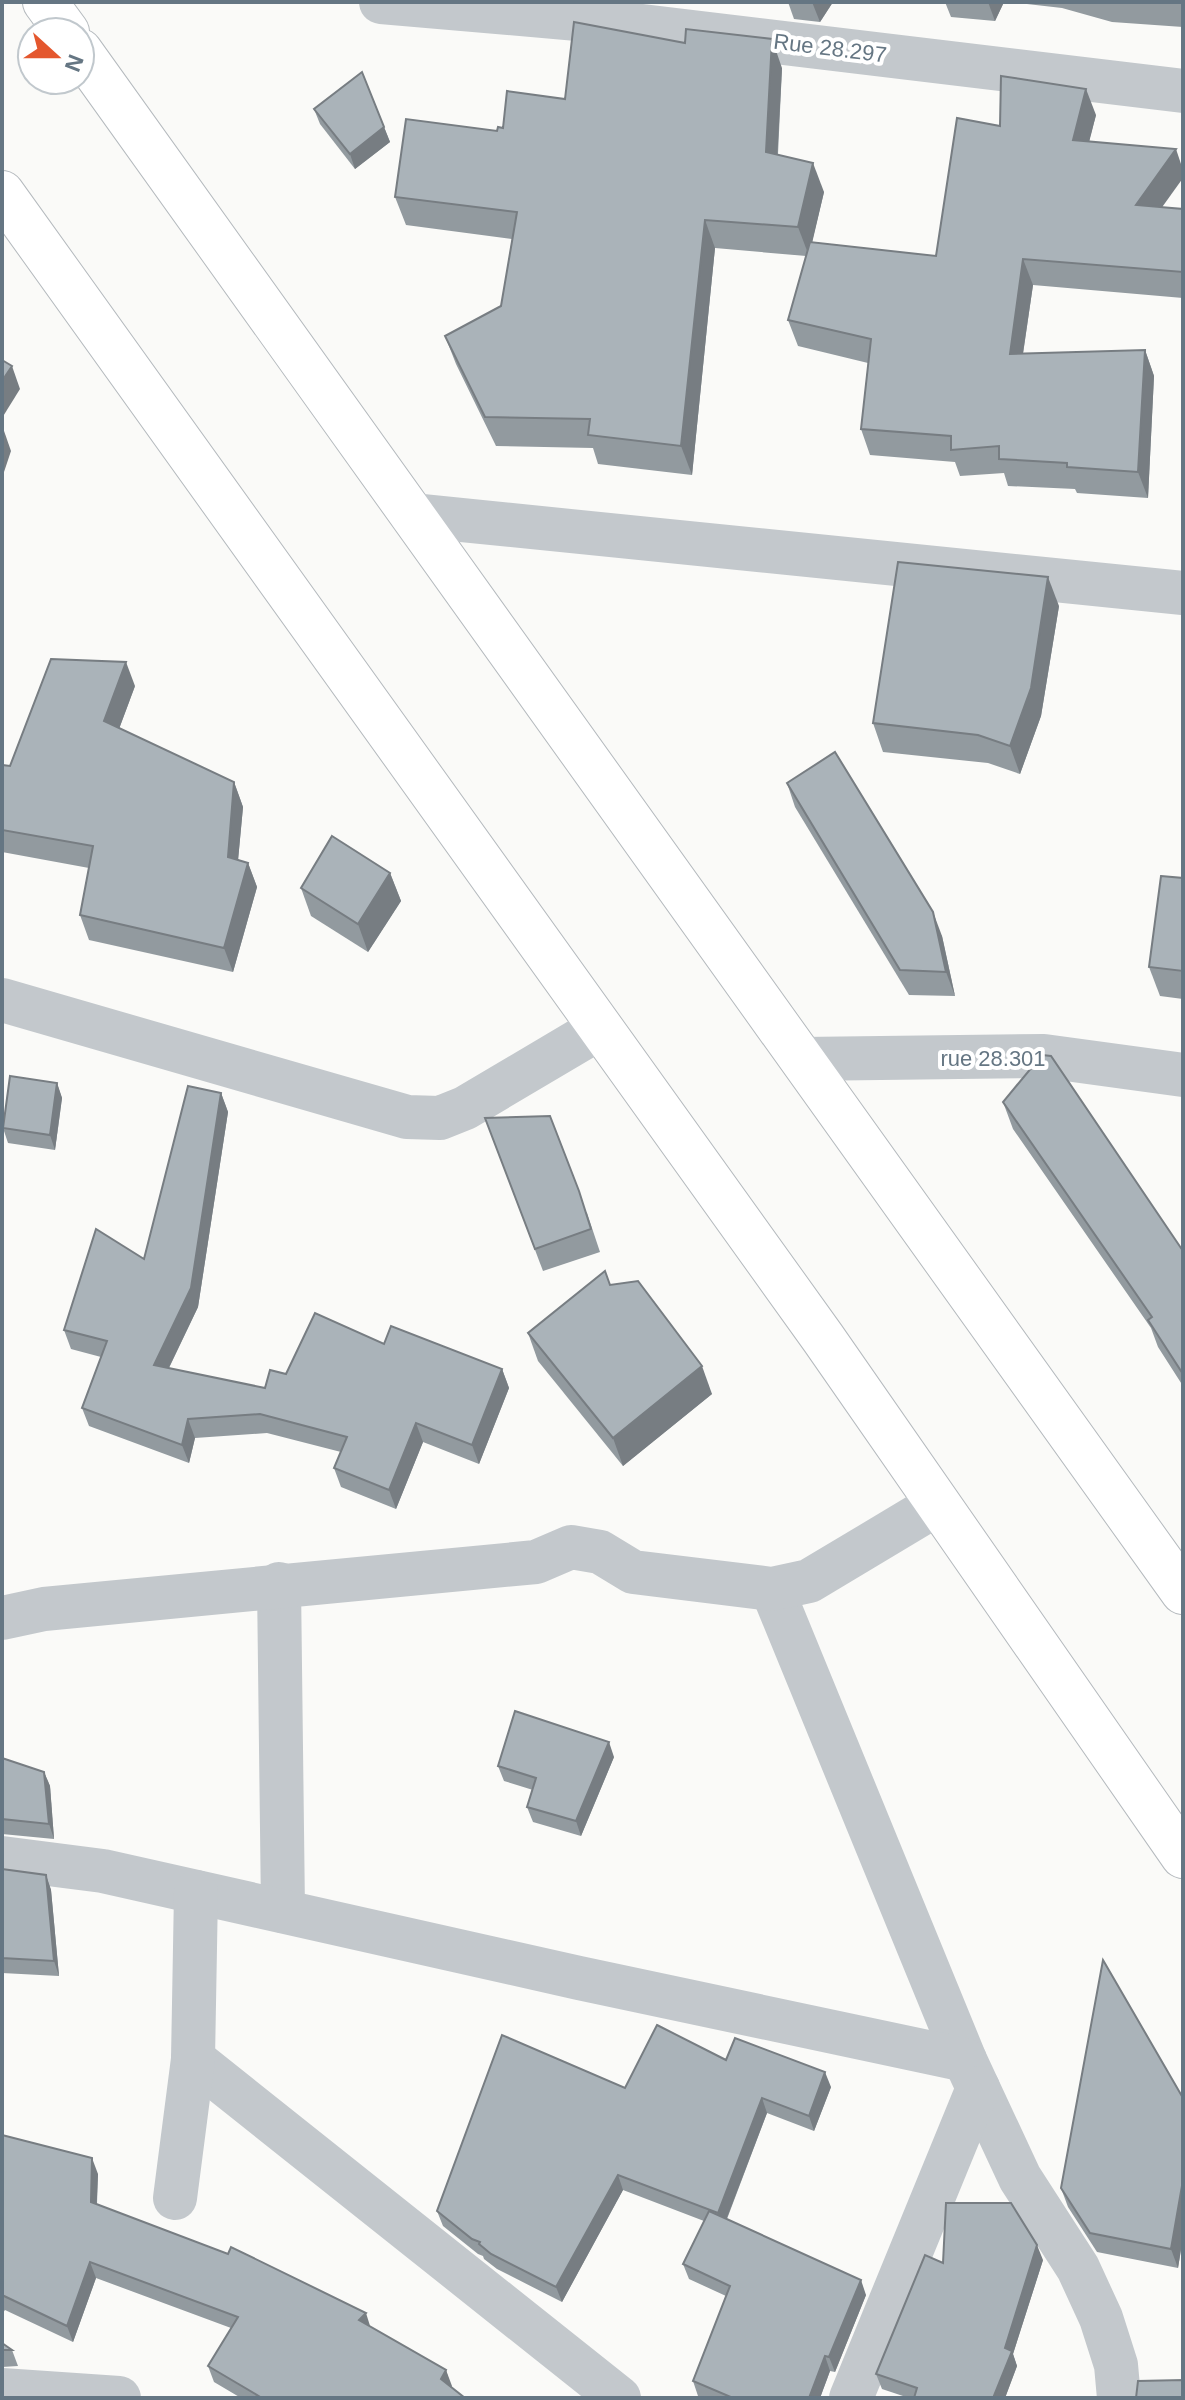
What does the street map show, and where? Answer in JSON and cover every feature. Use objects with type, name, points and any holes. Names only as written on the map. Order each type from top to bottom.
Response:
[{"type":"main road","points":[[96,73],[1183,1592]]},
{"type":"main road","points":[[2,193],[823,1338],[936,1505],[1183,1856]]},
{"type":"street","name":"Rue 28.297","points":[[381,2],[615,23],[1183,91]]},
{"type":"street","points":[[412,515],[1183,593]]},
{"type":"street","points":[[2,1000],[407,1117],[440,1118],[465,1108],[600,1028]]},
{"type":"street","name":"rue 28.301","points":[[802,1059],[1044,1056],[1183,1075]]},
{"type":"street","points":[[2,1618],[44,1609],[279,1584],[536,1562],[571,1547],[600,1552],[633,1572],[772,1589],[809,1581],[936,1505]]},
{"type":"street","points":[[279,1584],[283,1911]]},
{"type":"street","points":[[772,1589],[971,2074],[1020,2178],[1078,2268],[1101,2318],[1116,2365],[1119,2398]]},
{"type":"street","points":[[2,1858],[103,1871],[283,1911],[579,1978],[971,2074]]},
{"type":"street","points":[[175,2198],[193,2059],[196,1892]]},
{"type":"street","points":[[193,2059],[619,2398]]},
{"type":"street","points":[[851,2398],[971,2074]]},
{"type":"street","points":[[2,2390],[119,2398]]},
{"type":"building","points":[[574,22],[685,43],[686,29],[772,39],[766,152],[813,163],[798,227],[705,220],[681,446],[588,435],[590,419],[485,417],[445,336],[501,306],[517,212],[395,197],[406,119],[497,131],[498,127],[503,128],[507,91],[565,99]]},
{"type":"building","points":[[362,72],[384,127],[350,154],[314,109]]},
{"type":"building","points":[[1001,76],[1086,89],[1073,140],[1176,149],[1136,205],[1183,209],[1183,272],[1023,259],[1010,354],[1145,350],[1138,472],[999,459],[999,446],[951,450],[951,436],[861,429],[871,339],[788,320],[810,242],[936,256],[957,118],[1000,126]]},
{"type":"building","points":[[2,360],[12,366],[2,381]]},
{"type":"building","points":[[898,562],[1048,577],[1031,688],[1010,746],[978,735],[873,723]]},
{"type":"building","points":[[51,659],[126,662],[104,721],[234,782],[228,857],[248,863],[224,948],[80,915],[93,846],[2,830],[2,765],[10,766]]},
{"type":"building","points":[[835,752],[933,912],[946,972],[900,970],[787,783]]},
{"type":"building","points":[[332,836],[390,873],[358,924],[301,888]]},
{"type":"building","points":[[1161,876],[1183,878],[1183,971],[1149,967]]},
{"type":"building","points":[[1042,1055],[1051,1056],[1183,1251],[1183,1374],[1148,1320],[1152,1317],[1003,1102]]},
{"type":"building","points":[[10,1076],[57,1083],[50,1135],[3,1128]]},
{"type":"building","points":[[188,1086],[221,1093],[191,1288],[154,1365],[265,1388],[270,1370],[286,1374],[315,1313],[384,1344],[391,1326],[502,1369],[472,1445],[416,1423],[389,1490],[334,1468],[347,1437],[260,1414],[188,1419],[182,1445],[82,1408],[107,1341],[64,1330],[96,1229],[144,1259]]},
{"type":"building","points":[[550,1116],[591,1229],[535,1249],[485,1118]]},
{"type":"building","points":[[605,1271],[610,1285],[638,1281],[702,1366],[613,1438],[528,1333]]},
{"type":"building","points":[[515,1711],[609,1742],[576,1821],[527,1807],[536,1778],[498,1766]]},
{"type":"building","points":[[2,1758],[44,1772],[49,1824],[2,1819]]},
{"type":"building","points":[[2,1869],[46,1875],[54,1961],[2,1958]]},
{"type":"building","points":[[1103,1960],[1183,2098],[1183,2180],[1171,2249],[1090,2233],[1061,2188]]},
{"type":"building","points":[[657,2025],[726,2060],[735,2038],[825,2072],[809,2116],[762,2098],[718,2213],[618,2175],[556,2287],[491,2254],[480,2242],[437,2211],[502,2035],[625,2088]]},
{"type":"building","points":[[2,2135],[92,2158],[91,2202],[228,2254],[231,2247],[366,2313],[359,2320],[446,2370],[441,2379],[465,2398],[262,2398],[208,2366],[238,2317],[90,2262],[67,2326],[2,2295]]},
{"type":"building","points":[[946,2203],[1011,2203],[1037,2245],[1005,2348],[1012,2351],[993,2398],[914,2398],[917,2388],[876,2374],[925,2255],[943,2263]]},
{"type":"building","points":[[709,2211],[861,2280],[809,2398],[733,2398],[693,2381],[730,2286],[683,2264]]},
{"type":"building","points":[[1183,2380],[1183,2398],[1136,2398],[1138,2381]]}]
